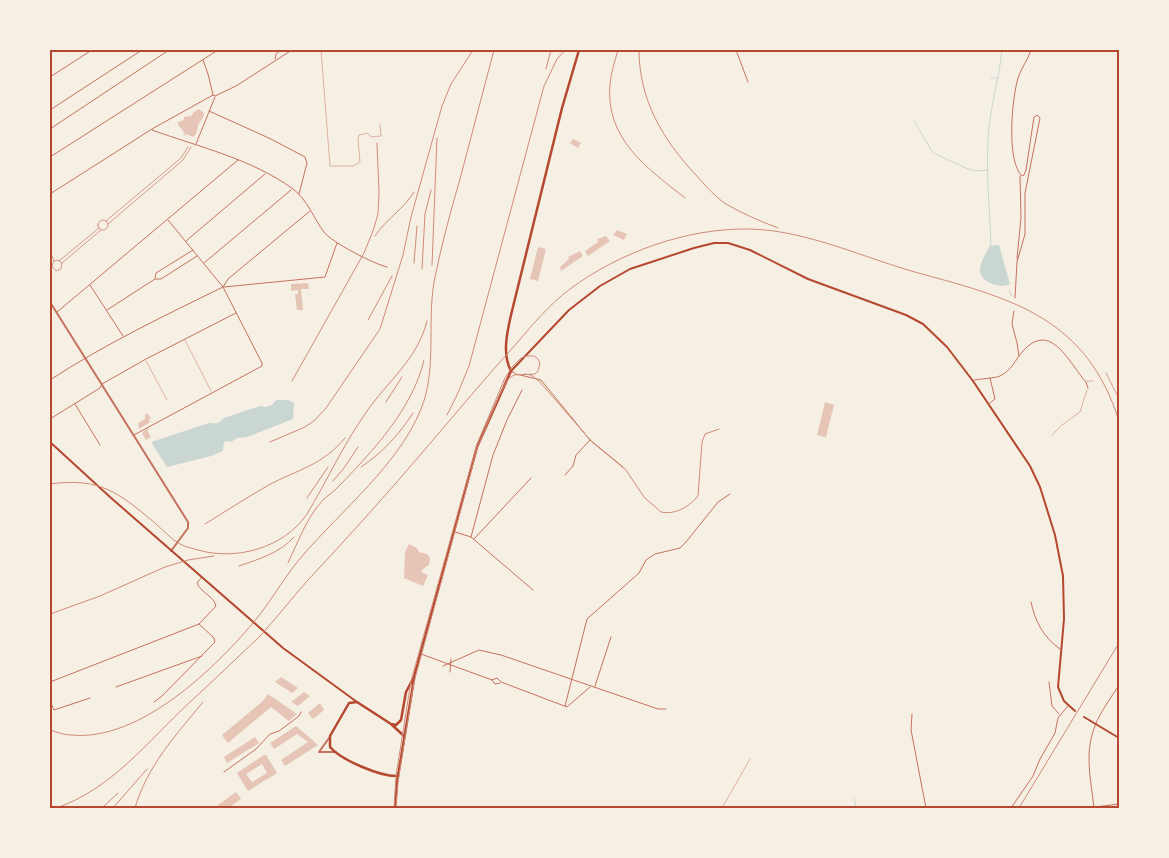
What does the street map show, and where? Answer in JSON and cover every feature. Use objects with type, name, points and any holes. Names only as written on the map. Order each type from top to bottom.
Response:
[{"type":"main road","points":[[511,371],[506,362],[506,339],[578,50]]},
{"type":"main road","points":[[395,808],[404,736],[420,654],[477,447],[511,371],[569,310],[615,276],[646,263],[694,248],[721,243],[741,246],[808,279],[906,315],[923,324],[973,381],[1030,466],[1040,487],[1056,535],[1061,558],[1064,593],[1058,687],[1061,698],[1075,711]]},
{"type":"main road","points":[[50,442],[171,551],[274,640],[345,694],[391,724],[404,736]]},
{"type":"main road","points":[[391,724],[396,725],[401,720],[406,692],[414,677]]},
{"type":"main road","points":[[345,694],[349,703]]},
{"type":"main road","points":[[349,703],[357,702]]},
{"type":"main road","points":[[349,703],[330,736],[330,747],[370,771],[398,776]]},
{"type":"main road","points":[[1084,717],[1119,738]]},
{"type":"street","points":[[50,78],[92,50]]},
{"type":"street","points":[[50,110],[142,50]]},
{"type":"street","points":[[50,128],[169,50]]},
{"type":"street","points":[[50,157],[218,50]]},
{"type":"street","points":[[275,60],[276,54],[281,50]]},
{"type":"street","points":[[50,194],[152,130],[236,86],[292,50]]},
{"type":"street","points":[[736,50],[748,82]]},
{"type":"street","points":[[1015,298],[1016,250],[1021,202],[1020,175],[1012,144],[1013,96],[1019,75],[1031,50]]},
{"type":"street","points":[[196,145],[214,96],[202,60]]},
{"type":"street","points":[[209,111],[270,138],[304,157],[307,163],[299,194]]},
{"type":"street","points":[[1017,262],[1025,234],[1025,195],[1040,122],[1038,115],[1034,119],[1025,173],[1023,176],[1020,175]]},
{"type":"street","points":[[152,130],[238,160],[266,173],[299,194],[325,234],[337,243],[387,267]]},
{"type":"street","points":[[56,312],[238,160]]},
{"type":"street","points":[[186,241],[266,173]]},
{"type":"street","points":[[204,263],[292,189]]},
{"type":"street","points":[[223,287],[228,279],[310,211]]},
{"type":"street","points":[[134,435],[262,366],[223,287],[168,220]]},
{"type":"street","points":[[50,380],[85,357],[123,336],[223,287],[325,277],[337,243]]},
{"type":"street","points":[[155,279],[156,273],[192,250]]},
{"type":"street","points":[[107,310],[155,279],[161,279],[197,255]]},
{"type":"street","points":[[90,284],[123,336]]},
{"type":"street","points":[[50,302],[188,522],[188,528],[171,551]]},
{"type":"street","points":[[1014,310],[1012,324],[1019,356]]},
{"type":"street","points":[[50,419],[100,388],[102,384],[236,313]]},
{"type":"street","points":[[973,381],[1001,376],[1016,363],[1025,348],[1042,340],[1052,341],[1059,348],[1086,382],[1088,388]]},
{"type":"street","points":[[511,371],[541,380],[590,440],[623,467]]},
{"type":"street","points":[[989,377],[995,399],[989,404]]},
{"type":"street","points":[[471,537],[493,456],[507,420],[522,390]]},
{"type":"street","points":[[75,404],[100,445]]},
{"type":"street","points":[[565,475],[573,466],[578,453],[590,440]]},
{"type":"street","points":[[474,539],[531,478]]},
{"type":"street","points":[[565,706],[587,619],[639,573],[646,560],[655,554],[680,548],[718,502],[730,494]]},
{"type":"street","points":[[454,531],[474,539],[533,590]]},
{"type":"street","points":[[50,682],[198,624],[216,606],[199,588],[197,583],[201,577]]},
{"type":"street","points":[[1031,602],[1035,620],[1055,646],[1061,649]]},
{"type":"street","points":[[154,702],[203,655],[215,640],[198,624]]},
{"type":"street","points":[[595,688],[611,637]]},
{"type":"street","points":[[443,666],[479,650],[501,655],[658,709],[666,709]]},
{"type":"street","points":[[420,654],[492,680],[496,684],[501,682]]},
{"type":"street","points":[[116,687],[203,655]]},
{"type":"street","points":[[450,672],[449,664],[451,659]]},
{"type":"street","points":[[446,660],[449,664]]},
{"type":"street","points":[[492,680],[497,678],[501,682],[567,707],[591,686]]},
{"type":"street","points":[[1049,682],[1052,706],[1060,715]]},
{"type":"street","points":[[1117,808],[1118,804],[1094,808],[1088,755],[1095,724],[1119,685]]},
{"type":"street","points":[[50,701],[54,710],[90,698]]},
{"type":"street","points":[[1011,808],[1033,776],[1040,759],[1055,733],[1060,715],[1068,706]]},
{"type":"street","points":[[224,772],[256,749],[270,734],[279,731],[299,716],[301,712]]},
{"type":"street","points":[[912,714],[911,730],[926,808]]},
{"type":"street","points":[[330,736],[319,752],[336,752]]},
{"type":"lane","points":[[321,50],[330,166],[353,166],[360,162],[359,135],[368,133],[371,137],[381,136],[380,124]]},
{"type":"lane","points":[[185,339],[212,392]]},
{"type":"lane","points":[[146,359],[167,400]]},
{"type":"lane","points":[[1086,382],[1093,381]]},
{"type":"lane","points":[[1052,435],[1062,424],[1080,412],[1088,388]]},
{"type":"lane","points":[[722,808],[750,759]]},
{"type":"path","points":[[100,230],[100,222],[106,221],[181,158],[191,143]]},
{"type":"path","points":[[50,264],[54,271],[60,271],[62,263],[100,230],[106,230],[108,224],[182,160],[191,143]]},
{"type":"path","points":[[59,261],[99,228]]},
{"type":"path","points":[[50,251],[54,261],[52,266]]},
{"type":"path","points":[[54,261],[62,263]]},
{"type":"path","points":[[1106,373],[1119,399]]},
{"type":"shaded area","points":[[999,245],[1010,284],[1002,286],[988,282],[981,276],[980,272],[982,262],[990,246]]},
{"type":"shaded area","points":[[277,400],[288,400],[294,403],[293,419],[247,437],[224,442],[223,451],[211,456],[167,467],[151,442],[209,423],[217,423],[224,418],[260,406],[272,405]]},
{"type":"building","points":[[199,109],[204,113],[196,134],[193,137],[186,134],[185,136],[178,122],[182,121],[184,117],[191,116]]},
{"type":"building","points":[[573,139],[581,143],[578,148],[570,143]]},
{"type":"building","points":[[617,230],[627,234],[624,240],[613,235]]},
{"type":"building","points":[[606,236],[610,241],[588,256],[585,251],[598,242],[597,239]]},
{"type":"building","points":[[538,247],[546,249],[538,281],[530,279]]},
{"type":"building","points":[[580,251],[583,256],[561,271],[560,267],[569,259],[568,257]]},
{"type":"building","points":[[308,283],[309,289],[301,289],[303,310],[297,310],[295,294],[298,294],[298,290],[291,291],[291,284]]},
{"type":"building","points":[[825,402],[834,405],[826,437],[817,435]]},
{"type":"building","points":[[147,413],[151,418],[149,419],[150,422],[139,429],[138,423],[145,419]]},
{"type":"building","points":[[148,428],[149,430],[147,430],[151,437],[146,440],[142,433]]},
{"type":"building","points":[[409,544],[417,548],[419,552],[427,554],[430,558],[429,565],[421,572],[428,575],[423,586],[404,578],[405,552]]},
{"type":"building","points":[[281,677],[298,688],[292,693],[275,682]]},
{"type":"building","points":[[304,692],[310,696],[298,706],[291,702]]},
{"type":"building","points":[[268,694],[297,714],[289,721],[271,707],[228,743],[222,735],[263,701]]},
{"type":"building","points":[[320,703],[324,710],[313,719],[308,713]]},
{"type":"building","points":[[296,726],[318,745],[285,766],[281,760],[308,742],[297,734],[274,749],[270,743]]},
{"type":"building","points":[[255,737],[259,743],[227,763],[224,757]]},
{"type":"building","points":[[266,755],[277,773],[248,791],[237,773]],"holes":[[[262,764],[267,773],[252,782],[246,774]]]},
{"type":"building","points":[[236,792],[241,799],[228,808],[214,808]]},
{"type":"waterway","points":[[991,248],[988,141],[990,118],[1002,50]]},
{"type":"waterway","points":[[991,78],[998,78]]},
{"type":"waterway","points":[[914,121],[933,153],[968,169],[976,171],[988,170]]},
{"type":"waterway","points":[[1009,290],[1012,296]]},
{"type":"waterway","points":[[854,798],[856,808]]},
{"type":"tram line","points":[[394,808],[396,776],[411,681],[477,444],[505,378],[512,367],[521,358],[534,356],[540,363],[538,371],[535,374],[514,375],[508,379],[478,446],[414,682],[398,782],[396,808]]},
{"type":"railway","points":[[270,442],[305,427],[315,420],[326,408],[380,329],[403,255],[411,217],[442,106],[451,84],[473,50]]},
{"type":"railway","points":[[50,730],[68,735],[97,734],[124,727],[150,714],[175,698],[221,658],[240,637],[319,537],[368,486],[399,449],[421,409],[426,394],[429,379],[434,282],[494,50]]},
{"type":"railway","points":[[546,69],[551,50]]},
{"type":"railway","points":[[447,415],[469,366],[544,86],[557,59],[565,50]]},
{"type":"railway","points":[[618,50],[610,84],[610,103],[614,121],[631,150],[643,163],[685,198]]},
{"type":"railway","points":[[639,50],[643,86],[648,102],[663,133],[673,148],[707,187],[722,201],[732,208],[778,228]]},
{"type":"railway","points":[[432,265],[437,138]]},
{"type":"railway","points":[[292,381],[364,253],[373,231],[378,214],[377,143]]},
{"type":"railway","points":[[422,269],[425,214],[431,190]]},
{"type":"railway","points":[[375,236],[414,192]]},
{"type":"railway","points":[[414,263],[417,226]]},
{"type":"railway","points":[[56,808],[76,800],[94,789],[128,763],[259,637],[398,481],[542,314],[570,289],[610,264],[632,253],[678,238],[702,233],[749,229],[771,231],[793,234],[836,246],[901,268],[987,293],[1043,319],[1067,336],[1088,359],[1105,386],[1119,421]]},
{"type":"railway","points":[[368,320],[392,276]]},
{"type":"railway","points":[[50,484],[83,483],[96,485],[108,490],[131,504],[177,542],[198,550],[228,554],[258,549],[272,543],[286,536],[307,514],[357,426],[416,348],[427,321]]},
{"type":"railway","points":[[288,563],[303,530],[317,507],[366,458],[401,412],[419,378],[424,360]]},
{"type":"railway","points":[[524,374],[531,375],[539,381],[592,442],[626,470],[644,497],[661,512],[666,513],[681,509],[698,496],[702,442],[705,434],[719,429]]},
{"type":"railway","points":[[386,402],[402,377]]},
{"type":"railway","points":[[361,467],[390,443],[413,413]]},
{"type":"railway","points":[[205,524],[267,486],[318,461],[345,438]]},
{"type":"railway","points":[[333,481],[358,447]]},
{"type":"railway","points":[[307,498],[328,467]]},
{"type":"railway","points":[[239,566],[276,551],[294,537]]},
{"type":"railway","points":[[50,614],[100,596],[165,567],[188,560],[214,556]]},
{"type":"railway","points":[[1019,808],[1119,643]]},
{"type":"railway","points":[[135,808],[147,778],[163,752],[203,702]]},
{"type":"railway","points":[[113,808],[147,769]]},
{"type":"railway","points":[[102,808],[118,793]]}]
